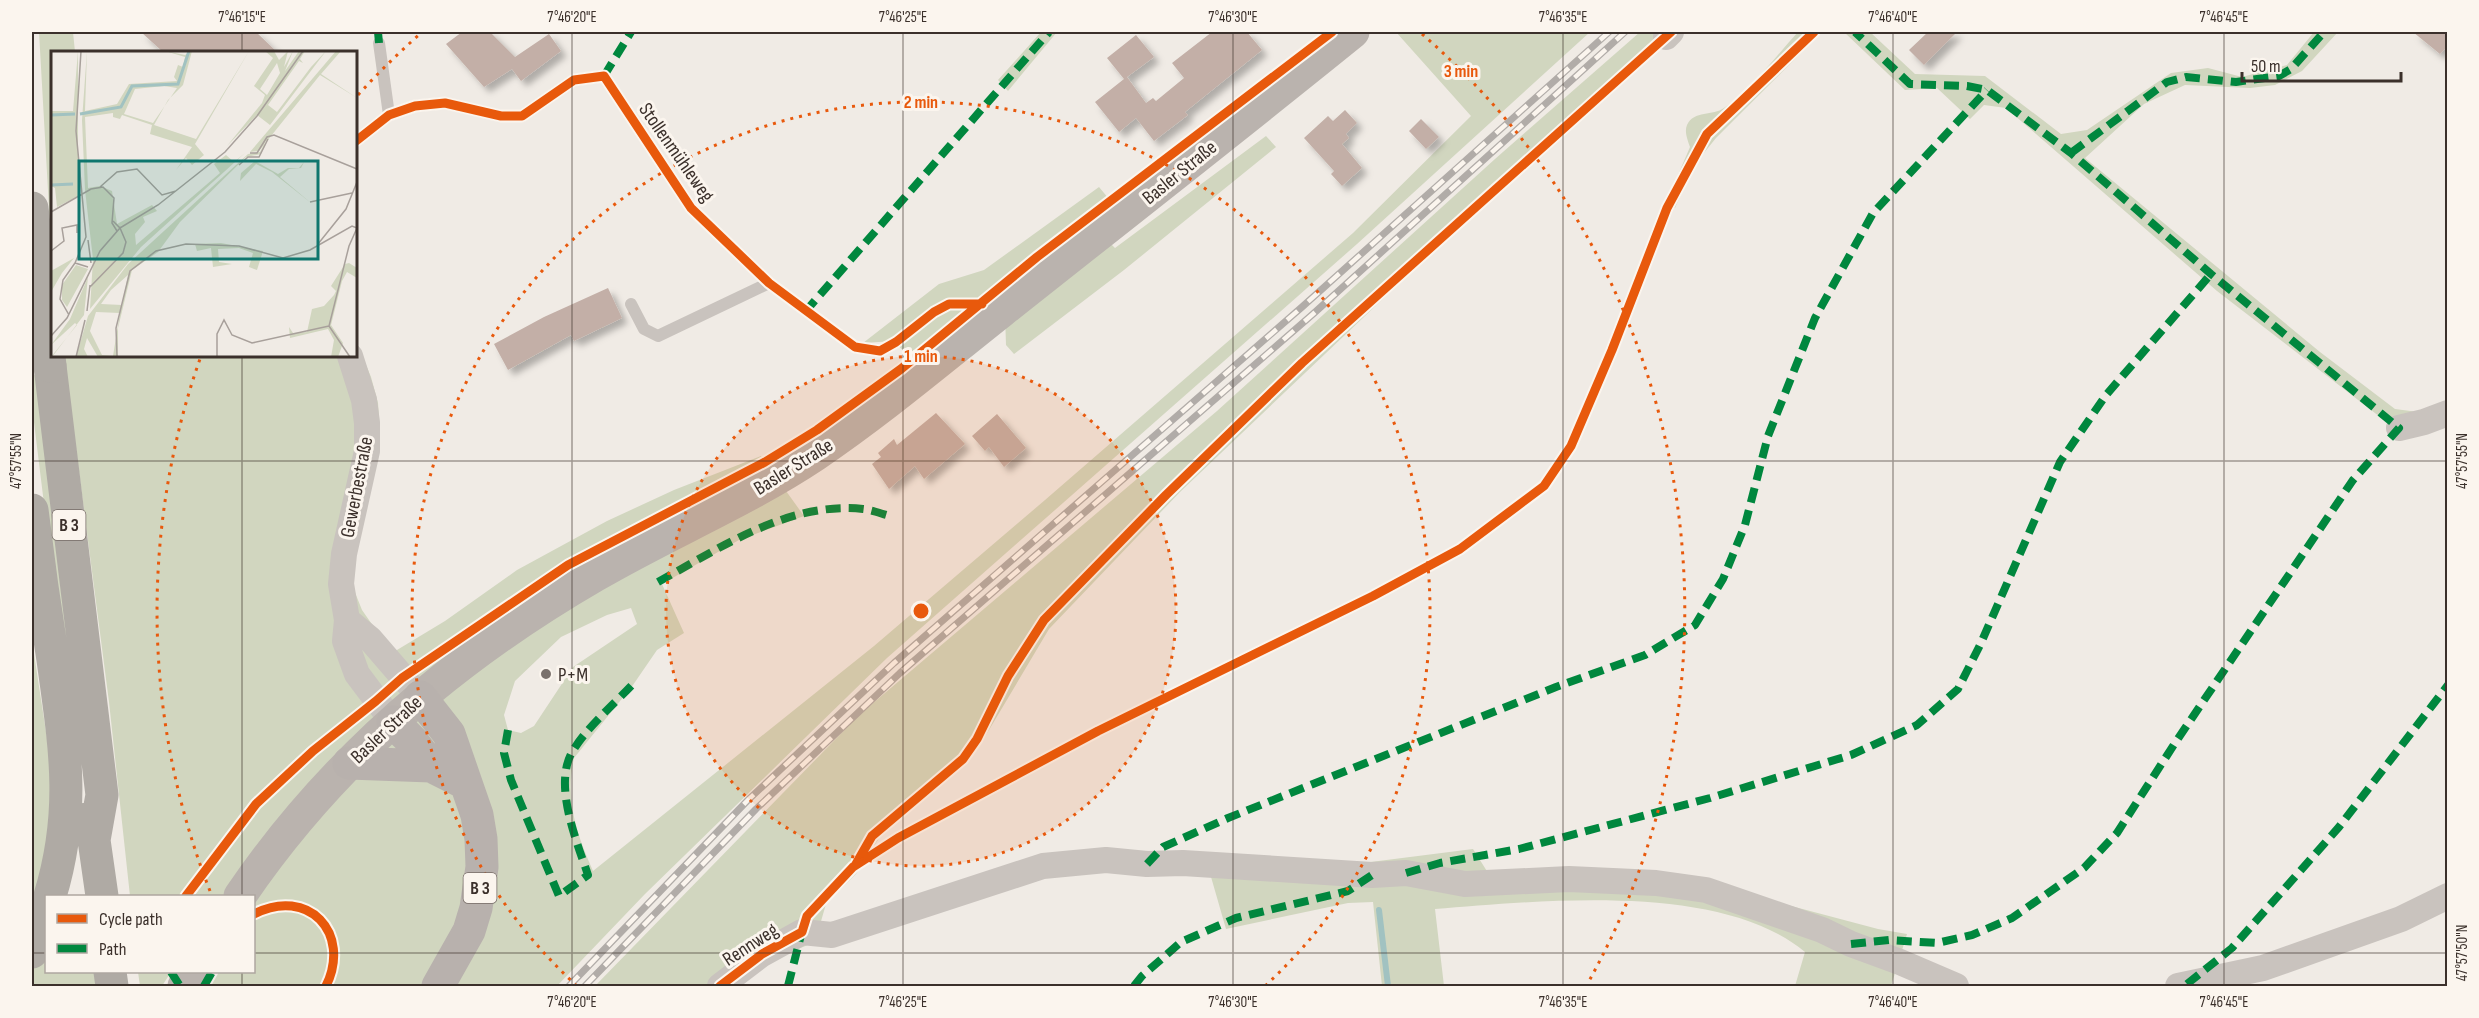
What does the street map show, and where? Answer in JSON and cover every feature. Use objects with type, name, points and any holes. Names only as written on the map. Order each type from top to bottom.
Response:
[{"type":"highway","name":"B 3","points":[[32,208],[48,321],[41,356],[102,795],[94,840]]},
{"type":"highway","name":"B 3","points":[[32,510],[66,746],[68,789],[64,833],[50,895]]},
{"type":"highway","name":"B 3","points":[[66,746],[94,840],[102,895]]},
{"type":"highway","points":[[32,952],[45,913]]},
{"type":"main road","points":[[420,697],[449,734],[465,783]]},
{"type":"main road","points":[[393,722],[412,741],[431,766]]},
{"type":"main road","points":[[349,763],[431,766],[465,783]]},
{"type":"main road","name":"B 3","points":[[438,987],[469,932],[480,889],[481,839],[477,815],[465,783]]},
{"type":"street","name":"Basler Straße","points":[[241,895],[294,823],[349,763],[420,697],[511,628],[559,597],[646,547],[758,489],[814,455],[909,387],[1001,312],[1156,192],[1353,32]]},
{"type":"street","name":"Gewerbestraße","points":[[350,357],[360,382],[368,423],[367,451],[344,554],[341,584],[347,620],[345,641],[357,674],[393,722]]},
{"type":"street","points":[[2399,428],[2448,413]]},
{"type":"street","points":[[347,620],[370,639],[420,697]]},
{"type":"street","name":"Rennweg","points":[[720,987],[762,954],[802,933],[832,935],[1043,866],[1106,860],[1372,876],[1406,873],[1465,884],[1569,879],[1656,883],[1706,890],[1822,930],[1956,987]]},
{"type":"street","points":[[2178,987],[2263,968],[2402,919],[2448,896]]},
{"type":"street","points":[[184,987],[191,973]]},
{"type":"lane","points":[[379,43],[389,115]]},
{"type":"lane","name":"Stollenmühleweg","points":[[357,140],[389,115],[415,106],[444,103],[501,116],[522,116],[574,80],[604,76],[691,208],[769,283],[855,347],[880,351],[896,342],[934,312],[949,304],[982,304],[1001,312]]},
{"type":"lane","points":[[631,304],[644,329],[658,336],[769,283]]},
{"type":"green space","points":[[39,32],[73,32],[75,51],[51,51],[51,243]]},
{"type":"green space","points":[[1041,32],[1057,32],[1008,91],[998,80]]},
{"type":"green space","points":[[1396,32],[1590,32],[1357,244],[887,658],[645,894],[557,986],[211,986],[218,973],[255,973],[255,895],[130,895],[109,702],[64,357],[357,357],[357,343],[371,377],[378,403],[380,431],[352,556],[352,585],[362,610],[392,653],[445,621],[517,570],[607,521],[674,490],[761,456],[804,516],[739,540],[662,584],[684,633],[657,650],[633,685],[574,758],[571,788],[574,816],[593,871],[874,646],[1353,233],[1471,116]],"holes":[[[631,608],[637,624],[573,667],[534,726],[521,733],[508,730],[504,715],[515,681],[561,637],[607,615]]]},
{"type":"green space","points":[[1640,32],[1666,32],[1669,41],[1407,276],[1180,492],[1049,629],[983,740],[965,765],[883,832],[856,874],[826,904],[815,942],[774,959],[735,986],[595,986],[859,715],[1217,411],[1495,159]]},
{"type":"green space","points":[[1798,32],[1822,32],[1716,138],[1695,164],[1675,208],[1666,203],[1690,147],[1686,131],[1690,120],[1699,115],[1720,110],[1734,101]]},
{"type":"green space","points":[[1844,32],[1870,32],[1915,74],[1985,76],[2061,134],[2087,130],[2171,73],[2208,68],[2242,77],[2287,65],[2314,32],[2338,32],[2302,71],[2275,85],[2250,88],[2185,85],[2144,104],[2085,158],[2320,352],[2395,409],[2426,413],[2406,437],[2217,291],[2006,108],[1984,105],[1970,119],[1937,88],[1905,90]]},
{"type":"green space","points":[[1266,136],[1276,147],[1124,270],[1014,354],[1006,345],[1005,315],[1106,239],[1115,248]]},
{"type":"green space","points":[[1099,187],[1109,199],[1036,254],[910,358],[894,341],[863,343],[939,284],[984,270]]},
{"type":"green space","points":[[37,373],[72,685],[45,512],[32,406],[32,377]]},
{"type":"green space","points":[[32,641],[51,764],[50,834],[32,922]]},
{"type":"green space","points":[[1473,849],[1490,876],[1678,876],[1878,929],[1907,934],[1891,986],[1795,986],[1805,952],[1769,929],[1726,914],[1678,905],[1576,900],[1435,909],[1444,986],[1382,986],[1373,902],[1348,903],[1226,929],[1205,856],[1347,865]]},
{"type":"green space","points":[[45,936],[45,973],[94,973],[96,986],[32,986],[32,967]]},
{"type":"green space","points":[[138,973],[170,973],[162,986],[140,986]]},
{"type":"building","points":[[141,32],[256,32],[276,51],[162,51]]},
{"type":"building","points":[[462,32],[490,32],[515,57],[549,34],[561,51],[521,81],[512,69],[484,87],[446,44]]},
{"type":"building","points":[[1212,32],[1247,32],[1262,50],[1185,112],[1188,115],[1154,141],[1136,118],[1119,132],[1095,102],[1124,79],[1107,58],[1136,35],[1154,57],[1127,77],[1146,103],[1153,98],[1156,101],[1184,78],[1172,63]]},
{"type":"building","points":[[1928,32],[1957,32],[1924,65],[1909,50]]},
{"type":"building","points":[[2413,32],[2448,32],[2448,46],[2440,54]]},
{"type":"building","points":[[1345,110],[1357,123],[1346,134],[1349,138],[1342,144],[1362,168],[1342,186],[1331,174],[1334,171],[1304,138],[1328,116],[1333,121]]},
{"type":"building","points":[[1421,119],[1439,137],[1426,149],[1409,131]]},
{"type":"building","points":[[608,288],[622,318],[574,341],[571,335],[508,370],[494,344],[544,317]]},
{"type":"building","points":[[936,413],[965,444],[924,479],[915,466],[889,489],[872,464],[881,457],[878,453],[894,439],[897,445]]},
{"type":"building","points":[[997,414],[1026,448],[1004,467],[989,447],[985,451],[972,436]]},
{"type":"waterway","points":[[1379,910],[1388,986]]},
{"type":"railway","points":[[569,986],[748,800],[894,663],[1302,307],[1609,32]]},
{"type":"railway","points":[[585,986],[756,809],[900,673],[1313,314],[1625,32]]},
{"type":"marked path","points":[[378,32],[379,43]]},
{"type":"marked path","points":[[604,76],[631,32]]},
{"type":"marked path","points":[[805,312],[1049,32]]},
{"type":"marked path","points":[[1851,944],[1889,940],[1937,943],[1972,935],[2012,918],[2084,868],[2117,833],[2175,743],[2353,480],[2399,428],[2211,274],[2071,153],[1987,90],[1967,86],[1910,84],[1855,32]]},
{"type":"marked path","points":[[2071,153],[2167,82],[2186,77],[2236,82],[2279,76],[2291,69],[2324,32]]},
{"type":"marked path","points":[[1147,864],[1163,847],[1228,818],[1556,687],[1645,655],[1695,625],[1723,579],[1745,525],[1768,436],[1815,318],[1873,213],[1987,90]]},
{"type":"marked path","points":[[1406,873],[1440,863],[1519,849],[1710,798],[1851,755],[1917,725],[1958,689],[1981,643],[2060,462],[2106,395],[2211,274]]},
{"type":"marked path","points":[[658,582],[756,530],[808,512],[835,508],[863,509],[890,516]]},
{"type":"marked path","points":[[508,730],[504,753],[511,780],[559,896],[588,875],[569,815],[566,799],[566,768],[571,754],[591,727],[632,685]]},
{"type":"marked path","points":[[2187,984],[2232,948],[2339,827],[2448,685]]},
{"type":"marked path","points":[[1134,986],[1142,976],[1181,942],[1236,918],[1348,891],[1372,875]]},
{"type":"marked path","points":[[788,986],[802,931]]},
{"type":"marked path","points":[[172,973],[180,986]]},
{"type":"marked path","points":[[204,986],[211,973]]},
{"type":"cycle path","points":[[187,895],[256,804],[313,751],[402,678],[568,565],[765,462],[817,430],[901,369],[1037,257],[1332,32]]},
{"type":"cycle path","points":[[856,864],[872,836],[963,759],[977,739],[1008,676],[1044,620],[1166,495],[1302,363],[1671,32]]},
{"type":"cycle path","points":[[720,986],[762,954],[802,932],[807,916],[853,867],[898,838],[1098,731],[1373,596],[1460,549],[1544,486],[1571,446],[1612,350],[1667,208],[1707,134],[1814,32]]},
{"type":"cycle path","points":[[357,140],[389,115],[415,106],[445,103],[501,116],[522,116],[574,80],[604,76],[691,208],[769,283],[855,347],[880,351],[896,342],[934,312],[949,304],[982,304]]},
{"type":"cycle path","points":[[255,914],[274,907],[292,906],[307,911],[320,920],[329,933],[333,948],[333,967],[326,986]]},
{"type":"place","name":"P+M","points":[[546,674]]}]
